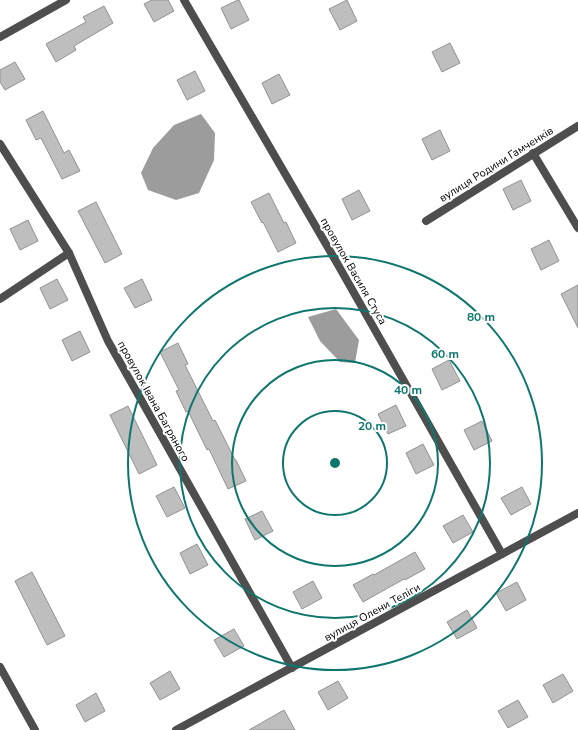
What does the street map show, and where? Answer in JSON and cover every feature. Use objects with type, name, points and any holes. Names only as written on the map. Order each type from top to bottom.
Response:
[{"type":"street","points":[[0,37],[66,0]]},
{"type":"street","name":"провулок Василя Стуса","points":[[184,0],[341,270],[502,554]]},
{"type":"street","name":"вулиця Родини Гамченків","points":[[426,221],[578,126]]},
{"type":"street","name":"провулок Івана Багряного","points":[[0,144],[69,253],[108,341],[292,668]]},
{"type":"street","points":[[533,153],[578,228]]},
{"type":"street","points":[[0,298],[69,253]]},
{"type":"street","name":"вулиця Олени Теліги","points":[[176,730],[578,513]]},
{"type":"street","points":[[0,667],[35,730]]},
{"type":"shaded area","points":[[201,114],[215,133],[214,160],[199,193],[176,200],[148,190],[141,173],[153,148],[174,125]]},
{"type":"shaded area","points":[[336,309],[359,340],[355,363],[340,362],[320,341],[308,317]]},
{"type":"building","points":[[152,0],[168,0],[174,11],[154,22],[144,4]]},
{"type":"building","points":[[238,0],[249,20],[231,29],[221,8]]},
{"type":"building","points":[[347,0],[357,21],[340,30],[329,9]]},
{"type":"building","points":[[104,6],[113,23],[74,46],[76,50],[56,62],[46,44],[86,22],[83,17]]},
{"type":"building","points":[[450,43],[460,63],[442,72],[432,52]]},
{"type":"building","points":[[15,62],[25,79],[5,90],[0,82],[0,70]]},
{"type":"building","points":[[195,71],[205,91],[187,100],[177,80]]},
{"type":"building","points":[[279,74],[290,95],[272,104],[262,83]]},
{"type":"building","points":[[43,111],[64,153],[69,150],[80,171],[62,179],[41,138],[36,140],[26,120]]},
{"type":"building","points":[[440,130],[450,151],[432,160],[422,139]]},
{"type":"building","points":[[521,180],[531,201],[513,210],[503,189]]},
{"type":"building","points":[[359,190],[370,211],[352,220],[342,199]]},
{"type":"building","points":[[269,193],[296,243],[278,252],[251,202]]},
{"type":"building","points":[[96,202],[122,254],[105,263],[78,211]]},
{"type":"building","points":[[28,220],[38,241],[20,250],[10,229]]},
{"type":"building","points":[[549,240],[559,261],[541,270],[531,249]]},
{"type":"building","points":[[57,279],[68,300],[50,309],[40,288]]},
{"type":"building","points":[[142,279],[152,300],[135,308],[124,288]]},
{"type":"building","points":[[578,285],[578,328],[561,294]]},
{"type":"building","points":[[80,331],[90,352],[72,361],[62,340]]},
{"type":"building","points":[[178,343],[188,364],[185,365],[213,421],[215,420],[246,481],[228,489],[209,449],[207,450],[188,411],[186,412],[176,391],[179,390],[160,352]]},
{"type":"building","points":[[449,360],[460,381],[442,390],[432,369]]},
{"type":"building","points":[[396,405],[406,426],[388,434],[378,414]]},
{"type":"building","points":[[128,406],[157,465],[139,474],[110,415]]},
{"type":"building","points":[[482,421],[492,441],[474,450],[464,430]]},
{"type":"building","points":[[423,444],[434,465],[416,474],[406,453]]},
{"type":"building","points":[[174,487],[185,508],[167,517],[156,496]]},
{"type":"building","points":[[522,487],[531,504],[511,515],[501,498]]},
{"type":"building","points":[[262,511],[273,531],[255,540],[245,519]]},
{"type":"building","points":[[463,515],[473,532],[453,543],[443,526]]},
{"type":"building","points":[[197,544],[208,565],[190,574],[180,553]]},
{"type":"building","points":[[415,552],[425,569],[363,602],[353,585]]},
{"type":"building","points":[[32,572],[65,636],[47,645],[15,581]]},
{"type":"building","points":[[313,581],[322,598],[302,609],[293,592]]},
{"type":"building","points":[[517,582],[526,600],[506,611],[496,593]]},
{"type":"building","points":[[467,610],[477,628],[457,639],[447,622]]},
{"type":"building","points":[[234,629],[244,646],[224,657],[214,640]]},
{"type":"building","points":[[170,671],[180,689],[160,700],[150,683]]},
{"type":"building","points":[[563,674],[573,691],[553,703],[543,685]]},
{"type":"building","points":[[338,681],[348,698],[328,710],[318,692]]},
{"type":"building","points":[[96,693],[105,711],[85,722],[76,705]]},
{"type":"building","points":[[518,700],[528,717],[508,728],[498,711]]},
{"type":"building","points":[[284,710],[295,730],[249,730]]}]
